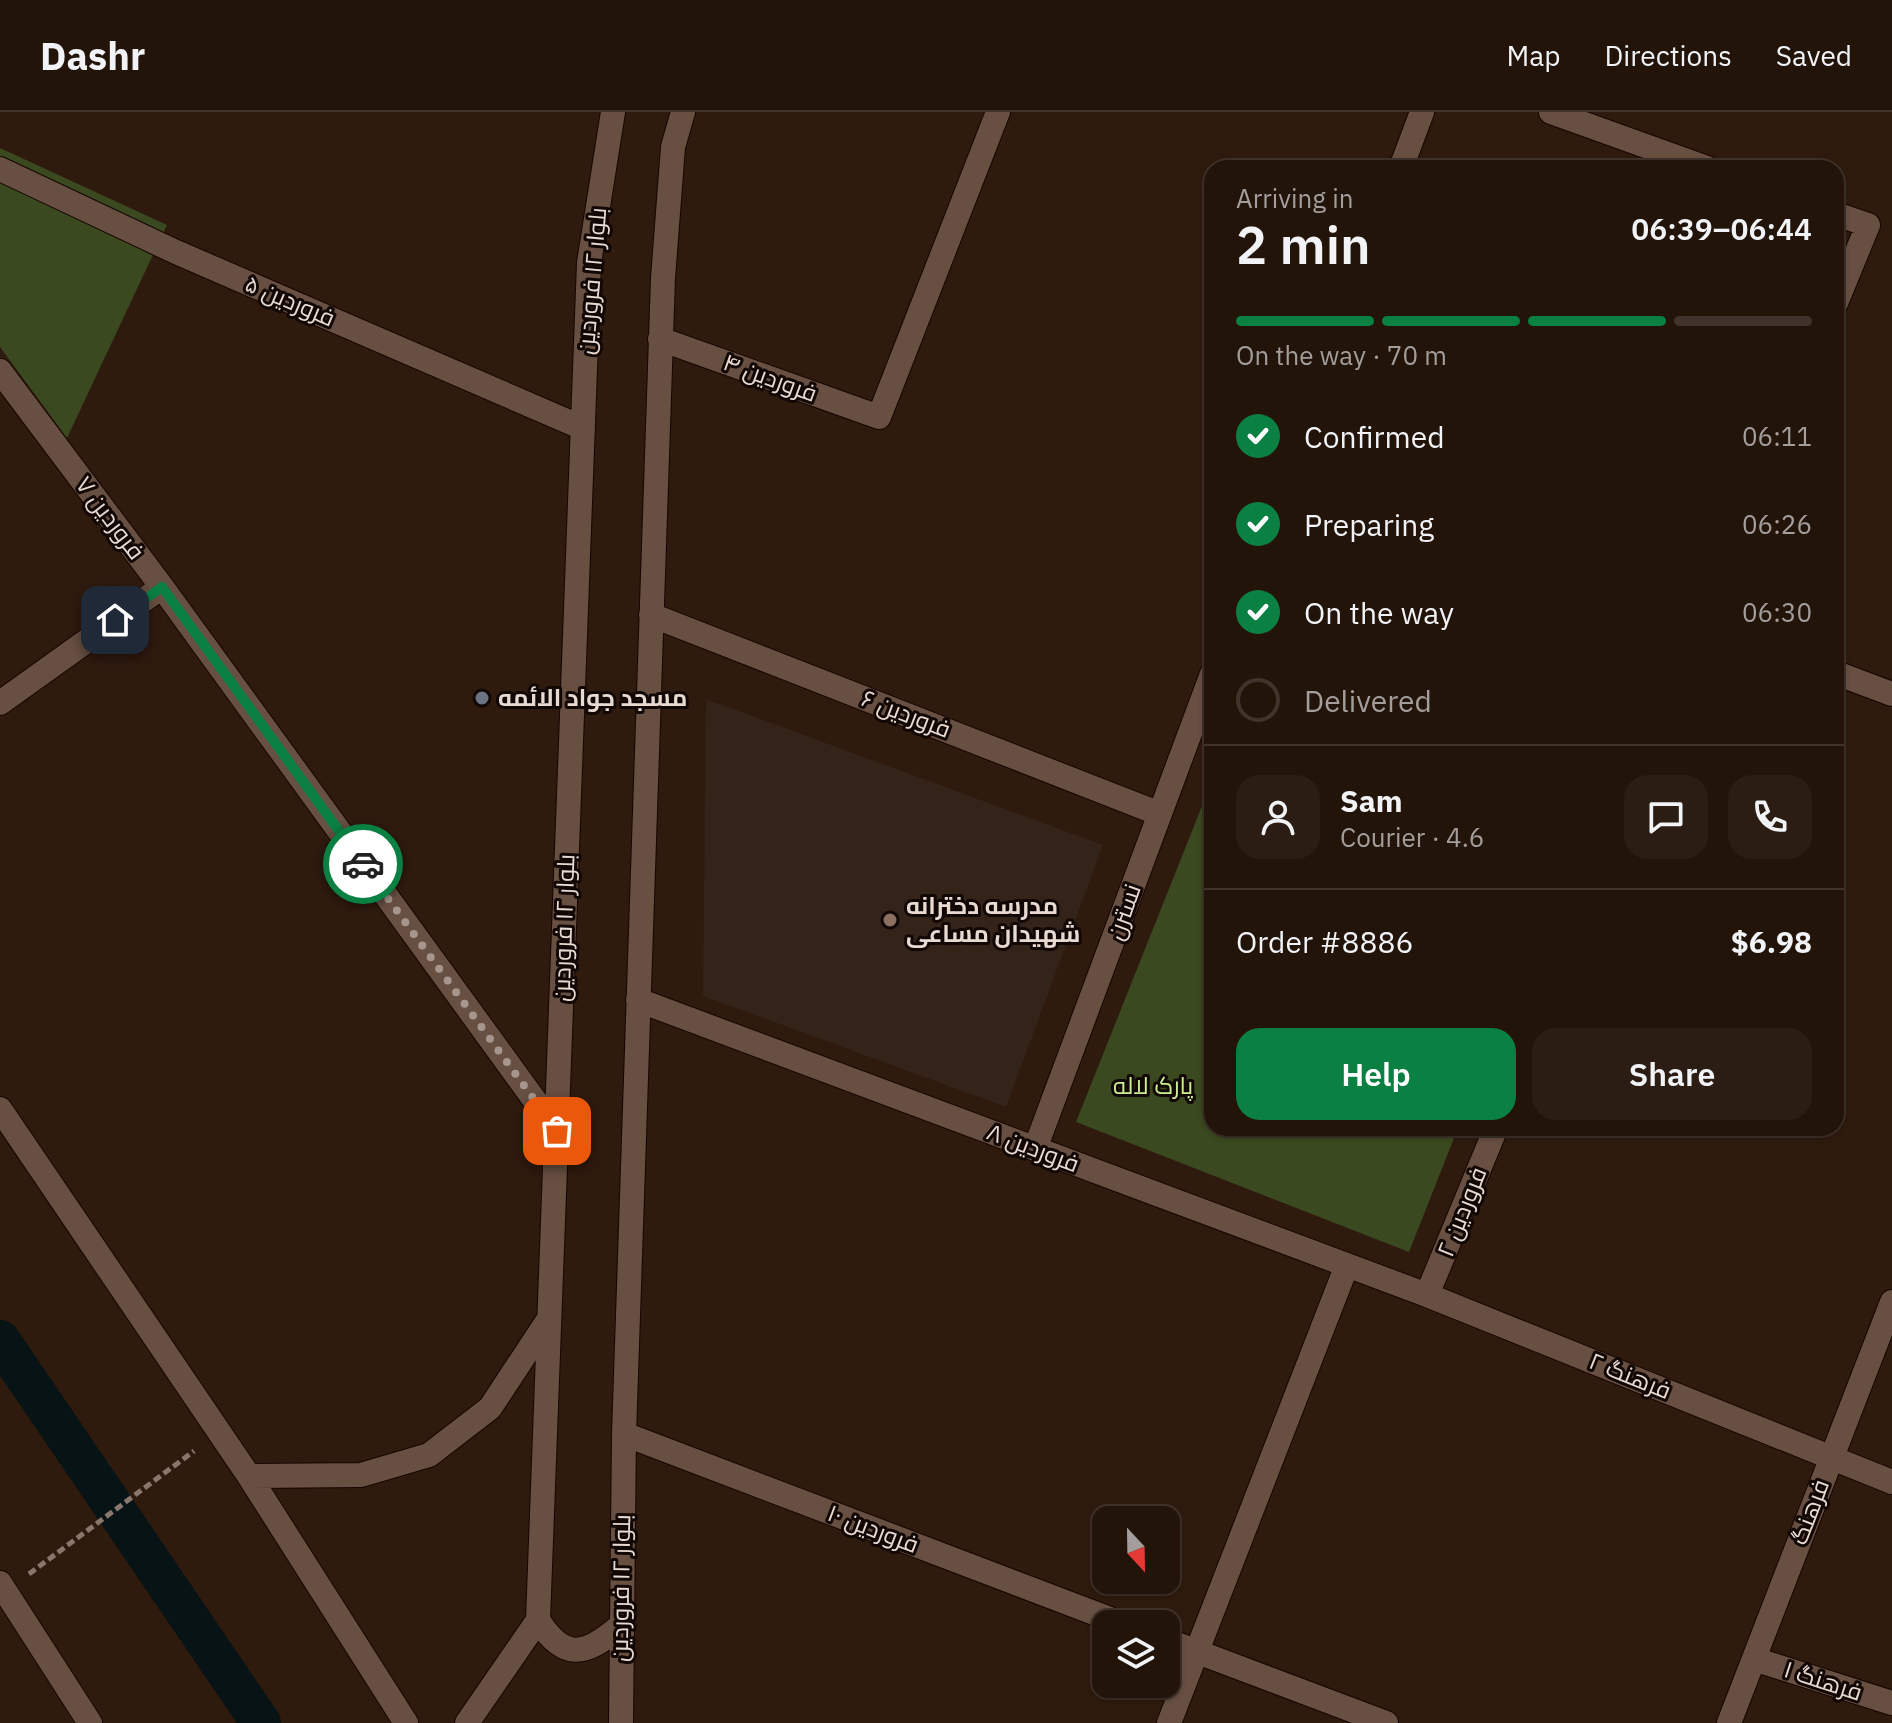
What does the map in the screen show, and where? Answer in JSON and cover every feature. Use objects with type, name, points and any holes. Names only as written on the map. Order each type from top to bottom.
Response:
[{"type":"street","name":"بلوار ۱۲ فروردین","points":[[538,1620],[589,263],[613,112]]},
{"type":"street","name":"بلوار ۱۲ فروردین","points":[[621,1723],[619,1627],[624,1434],[660,339],[673,147],[683,112]]},
{"type":"street","name":"فروردین ۴","points":[[660,339],[879,417],[998,112]]},
{"type":"street","points":[[1404,160],[1422,112]]},
{"type":"street","points":[[1551,112],[1685,160]]},
{"type":"street","name":"فروردین ۵","points":[[0,169],[176,252],[583,428]]},
{"type":"street","points":[[1844,217],[1868,225],[1844,284]]},
{"type":"street","name":"فروردین ۷","points":[[0,371],[162,587],[557,1131]]},
{"type":"street","points":[[0,703],[162,587]]},
{"type":"street","name":"فروردین ۶","points":[[651,615],[1160,814]]},
{"type":"street","points":[[1844,676],[1892,694]]},
{"type":"street","name":"نسترن","points":[[1035,1149],[1204,696]]},
{"type":"street","name":"فروردین ۸","points":[[638,1000],[1427,1295]]},
{"type":"street","points":[[0,1109],[220,1432],[406,1723]]},
{"type":"street","name":"فروردین ۲","points":[[1427,1295],[1493,1136]]},
{"type":"street","points":[[1169,1723],[1347,1265]]},
{"type":"street","name":"فرهنگ ۲","points":[[1427,1295],[1892,1482]]},
{"type":"street","name":"فرهنگ","points":[[1729,1723],[1892,1302]]},
{"type":"street","points":[[249,1476],[361,1475],[429,1455],[490,1408],[550,1318]]},
{"type":"street","name":"فروردین ۱۰","points":[[624,1434],[1092,1612]]},
{"type":"street","points":[[3,1588],[90,1723]]},
{"type":"street","points":[[467,1723],[538,1620],[551,1639],[567,1650],[594,1646],[619,1627]]},
{"type":"street","points":[[1180,1645],[1386,1723]]},
{"type":"street","name":"فرهنگ ۱","points":[[1754,1659],[1892,1703]]},
{"type":"path","points":[[3,1588],[220,1432]]},
{"type":"shaded area","name":"مدرسه دخترانه شهیدان مساعی","points":[[706,699],[1103,845],[1006,1107],[703,996]]},
{"type":"green space","points":[[0,148],[167,225],[67,438],[0,347]]},
{"type":"green space","name":"پارک لاله","points":[[1204,801],[1204,1136],[1455,1136],[1409,1252],[1076,1122]]},
{"type":"waterway","points":[[0,1340],[261,1723]]},
{"type":"way so far","points":[[363,864],[557,1131]]},
{"type":"place","name":"مسجد جواد الائمه","points":[[482,698]]},
{"type":"place","name":"مدرسه دخترانه شهیدان مساعی","points":[[890,920]]},
{"type":"route","points":[[115,620],[162,587],[363,864]]}]
